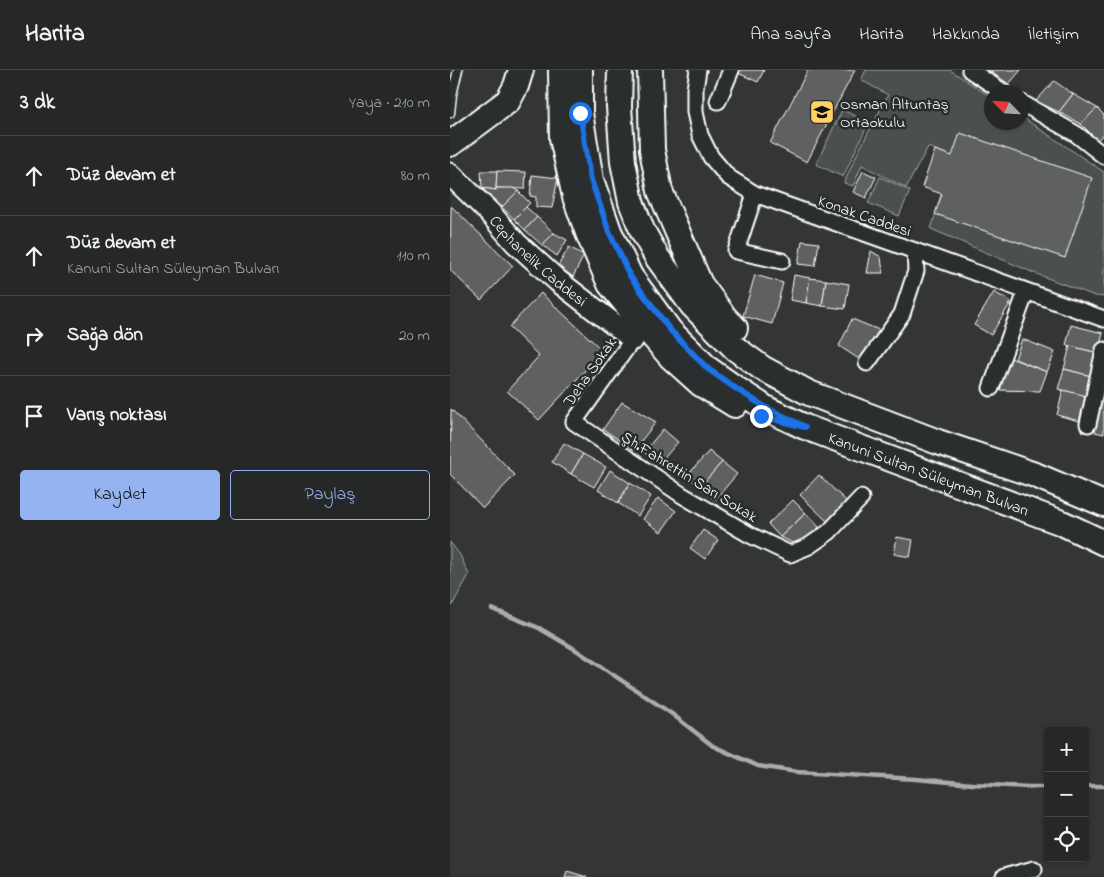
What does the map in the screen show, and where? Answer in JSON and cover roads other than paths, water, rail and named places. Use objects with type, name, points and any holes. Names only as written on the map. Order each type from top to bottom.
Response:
[{"type":"main road","points":[[450,143],[502,83],[506,70]]},
{"type":"main road","points":[[450,143],[508,101],[516,86],[521,70]]},
{"type":"main road","points":[[561,70],[562,138],[575,197],[610,284],[666,350],[701,384],[732,404],[761,416],[805,427]]},
{"type":"main road","name":"Kanuni Sultan Süleyman Bulvarı","points":[[580,70],[580,113],[591,180],[609,231],[630,276],[670,330],[708,369],[767,408],[805,427],[1062,523],[1104,543]]},
{"type":"main road","name":"Kanuni Sultan Süleyman Bulvarı","points":[[620,70],[619,107],[623,162],[631,202],[642,230],[657,256],[692,304],[736,349],[762,368],[809,392],[938,442],[1035,475],[1104,504]]},
{"type":"main road","points":[[650,70],[652,150],[660,191],[700,284],[726,319],[773,361],[846,407]]},
{"type":"street","name":"Konak Caddesi","points":[[698,70],[695,89],[695,112],[700,135],[711,157],[728,177],[755,194],[1104,319]]},
{"type":"street","points":[[718,101],[731,70]]},
{"type":"street","points":[[970,70],[992,85]]},
{"type":"street","points":[[1029,107],[1076,134],[1104,156]]},
{"type":"street","name":"Cephanelik Caddesi","points":[[450,174],[489,212],[516,243],[551,275],[633,339]]},
{"type":"street","points":[[755,194],[736,251],[782,261]]},
{"type":"street","points":[[867,363],[902,314],[916,272],[915,250]]},
{"type":"street","points":[[990,388],[1026,292]]},
{"type":"street","name":"Deha Sokak","points":[[574,422],[633,339]]},
{"type":"street","points":[[1088,424],[1104,350]]},
{"type":"street","name":"Şh.Fahrettin Sarı Sokak","points":[[574,422],[682,495],[750,535],[790,554],[809,546],[829,532],[860,498]]},
{"type":"street","points":[[1004,877],[1034,869]]},
{"type":"lane","points":[[450,113],[458,70]]},
{"type":"waterway","points":[[492,609],[539,628],[573,648],[672,714],[713,746],[758,766],[797,772],[1044,787]]},
{"type":"waterway","points":[[1089,786],[1104,786]]},
{"type":"place","name":"Osman Altuntaş Ortaokulu","points":[[822,112]]}]
